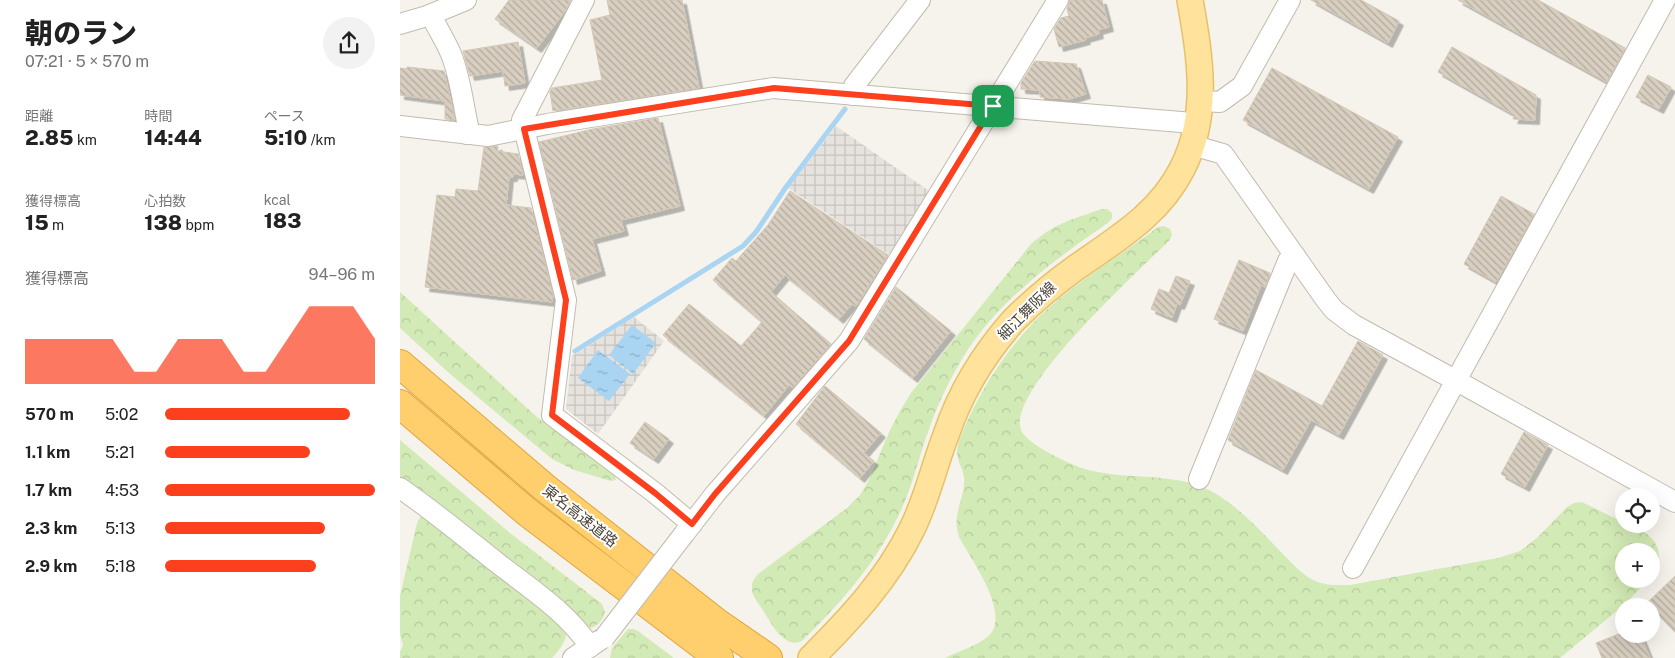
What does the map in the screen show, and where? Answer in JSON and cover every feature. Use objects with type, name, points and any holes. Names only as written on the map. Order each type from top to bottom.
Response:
[{"type":"highway","name":"東名高速道路","points":[[400,364],[544,487],[716,622],[768,658]]},
{"type":"highway","name":"東名高速道路","points":[[400,404],[527,512],[719,658]]},
{"type":"main road","name":"細江舞阪線","points":[[810,658],[855,613],[900,552],[922,507],[956,410],[972,378],[996,342],[1013,322],[1052,286],[1142,220],[1158,205],[1182,169],[1197,124],[1199,57],[1190,0]]},
{"type":"street","points":[[400,24],[431,15],[466,0]]},
{"type":"street","points":[[584,0],[522,120],[566,300],[552,415],[655,493],[688,529]]},
{"type":"street","points":[[853,95],[854,86],[920,0]]},
{"type":"street","points":[[572,658],[597,643],[715,494],[849,341],[1058,0]]},
{"type":"street","points":[[1197,124],[1220,102],[1242,86],[1290,0]]},
{"type":"street","points":[[1352,568],[1665,0]]},
{"type":"street","points":[[431,15],[437,30],[451,54],[468,126],[467,134]]},
{"type":"street","points":[[400,126],[488,136],[774,88],[1197,124],[1223,154],[1326,300],[1343,318],[1675,502]]},
{"type":"street","points":[[1199,479],[1288,261],[1295,256]]},
{"type":"street","points":[[400,488],[542,597],[580,633],[597,643]]},
{"type":"shaded area","points":[[836,126],[932,193],[893,257],[788,188]]},
{"type":"shaded area","points":[[634,317],[664,341],[598,434],[566,409],[572,356]]},
{"type":"green space","points":[[1102,209],[1107,209],[1112,213],[1112,218],[1109,222],[1049,265],[1013,297],[965,354],[936,410],[905,501],[896,521],[874,558],[848,593],[803,640],[797,643],[785,639],[774,628],[754,597],[752,583],[755,578],[847,508],[860,495],[869,480],[890,430],[911,393],[1031,244],[1056,226]]},
{"type":"green space","points":[[1164,226],[1170,229],[1172,235],[1169,241],[1078,331],[1034,388],[1022,412],[1021,430],[1031,441],[1060,459],[1085,469],[1116,475],[1165,478],[1196,485],[1211,491],[1230,503],[1247,518],[1308,577],[1332,585],[1350,585],[1498,558],[1520,551],[1538,537],[1567,507],[1574,503],[1582,502],[1615,518],[1615,533],[1645,533],[1652,538],[1655,543],[1615,543],[1615,588],[1640,588],[1631,598],[1615,598],[1615,612],[1560,658],[945,658],[983,640],[992,632],[995,622],[995,610],[986,584],[959,537],[957,528],[964,477],[957,455],[957,447],[973,409],[1003,359],[1042,314],[1084,280],[1158,227]]},
{"type":"green space","points":[[400,292],[537,417],[615,475],[616,480],[611,481],[574,470],[552,459],[449,373],[400,328]]},
{"type":"green space","points":[[400,440],[510,533],[602,604],[605,612],[599,623],[594,627],[588,628],[400,479]]},
{"type":"green space","points":[[427,516],[567,630],[562,645],[552,658],[400,658],[403,645],[400,635],[400,596],[417,523],[420,517]]},
{"type":"green space","points":[[628,629],[638,631],[674,658],[610,658],[612,648]]},
{"type":"water","points":[[632,325],[656,343],[633,374],[609,355]]},
{"type":"water","points":[[598,350],[630,374],[609,401],[578,378]]},
{"type":"building","points":[[509,0],[571,0],[537,48],[495,19]]},
{"type":"building","points":[[607,0],[682,0],[699,88],[553,111],[550,92],[552,88],[602,80],[590,20],[610,15]]},
{"type":"building","points":[[1070,0],[1102,0],[1109,27],[1098,30],[1099,34],[1085,38],[1086,40],[1059,47],[1054,29],[1061,18],[1069,16],[1067,9]]},
{"type":"building","points":[[1311,0],[1361,0],[1399,21],[1388,43]]},
{"type":"building","points":[[1458,0],[1538,0],[1625,48],[1607,82]]},
{"type":"building","points":[[518,42],[525,83],[505,86],[503,71],[470,76],[463,51]]},
{"type":"building","points":[[1452,47],[1536,95],[1535,120],[1513,119],[1515,115],[1438,72]]},
{"type":"building","points":[[1035,61],[1076,64],[1086,94],[1069,99],[1040,97],[1040,90],[1021,89],[1021,83]]},
{"type":"building","points":[[407,67],[444,71],[455,120],[445,119],[445,101],[400,95],[400,68],[407,69]]},
{"type":"building","points":[[1272,68],[1398,137],[1369,189],[1243,120]]},
{"type":"building","points":[[1648,75],[1671,87],[1659,109],[1636,97]]},
{"type":"building","points":[[658,118],[680,206],[621,220],[624,231],[592,239],[601,271],[573,280],[539,142],[593,129]]},
{"type":"building","points":[[498,146],[497,151],[518,154],[523,175],[513,174],[513,177],[509,177],[506,205],[531,208],[553,295],[552,302],[425,287],[437,195],[455,197],[456,189],[478,191],[484,147]]},
{"type":"building","points":[[790,191],[888,255],[856,306],[852,304],[839,319],[785,275],[771,292],[831,344],[792,388],[789,385],[764,416],[663,335],[689,304],[741,346],[762,322],[713,280],[732,258],[736,261],[768,225]]},
{"type":"building","points":[[1501,196],[1534,214],[1496,282],[1464,264]]},
{"type":"building","points":[[1239,260],[1270,273],[1265,287],[1261,285],[1243,331],[1214,319]]},
{"type":"building","points":[[1176,276],[1190,281],[1180,305],[1177,304],[1172,318],[1151,309],[1159,289],[1169,293]]},
{"type":"building","points":[[896,287],[951,331],[913,378],[864,339]]},
{"type":"building","points":[[1358,341],[1383,355],[1339,435],[1311,420],[1283,470],[1228,440],[1256,370],[1322,406]]},
{"type":"building","points":[[825,386],[881,433],[864,453],[874,461],[860,478],[796,424]]},
{"type":"building","points":[[645,422],[669,439],[654,459],[630,443]]},
{"type":"building","points":[[1524,432],[1548,445],[1525,487],[1501,474]]},
{"type":"building","points":[[1675,576],[1675,632],[1660,616],[1660,598],[1652,598]]},
{"type":"building","points":[[1615,636],[1615,643],[1644,643],[1650,658],[1602,658],[1596,643]]},
{"type":"waterway","points":[[575,351],[743,246],[756,232],[786,187],[845,109]]},
{"type":"route","points":[[774,88],[993,106],[849,341],[715,494],[692,524],[655,493],[552,415],[566,300],[524,129],[774,88]]}]
